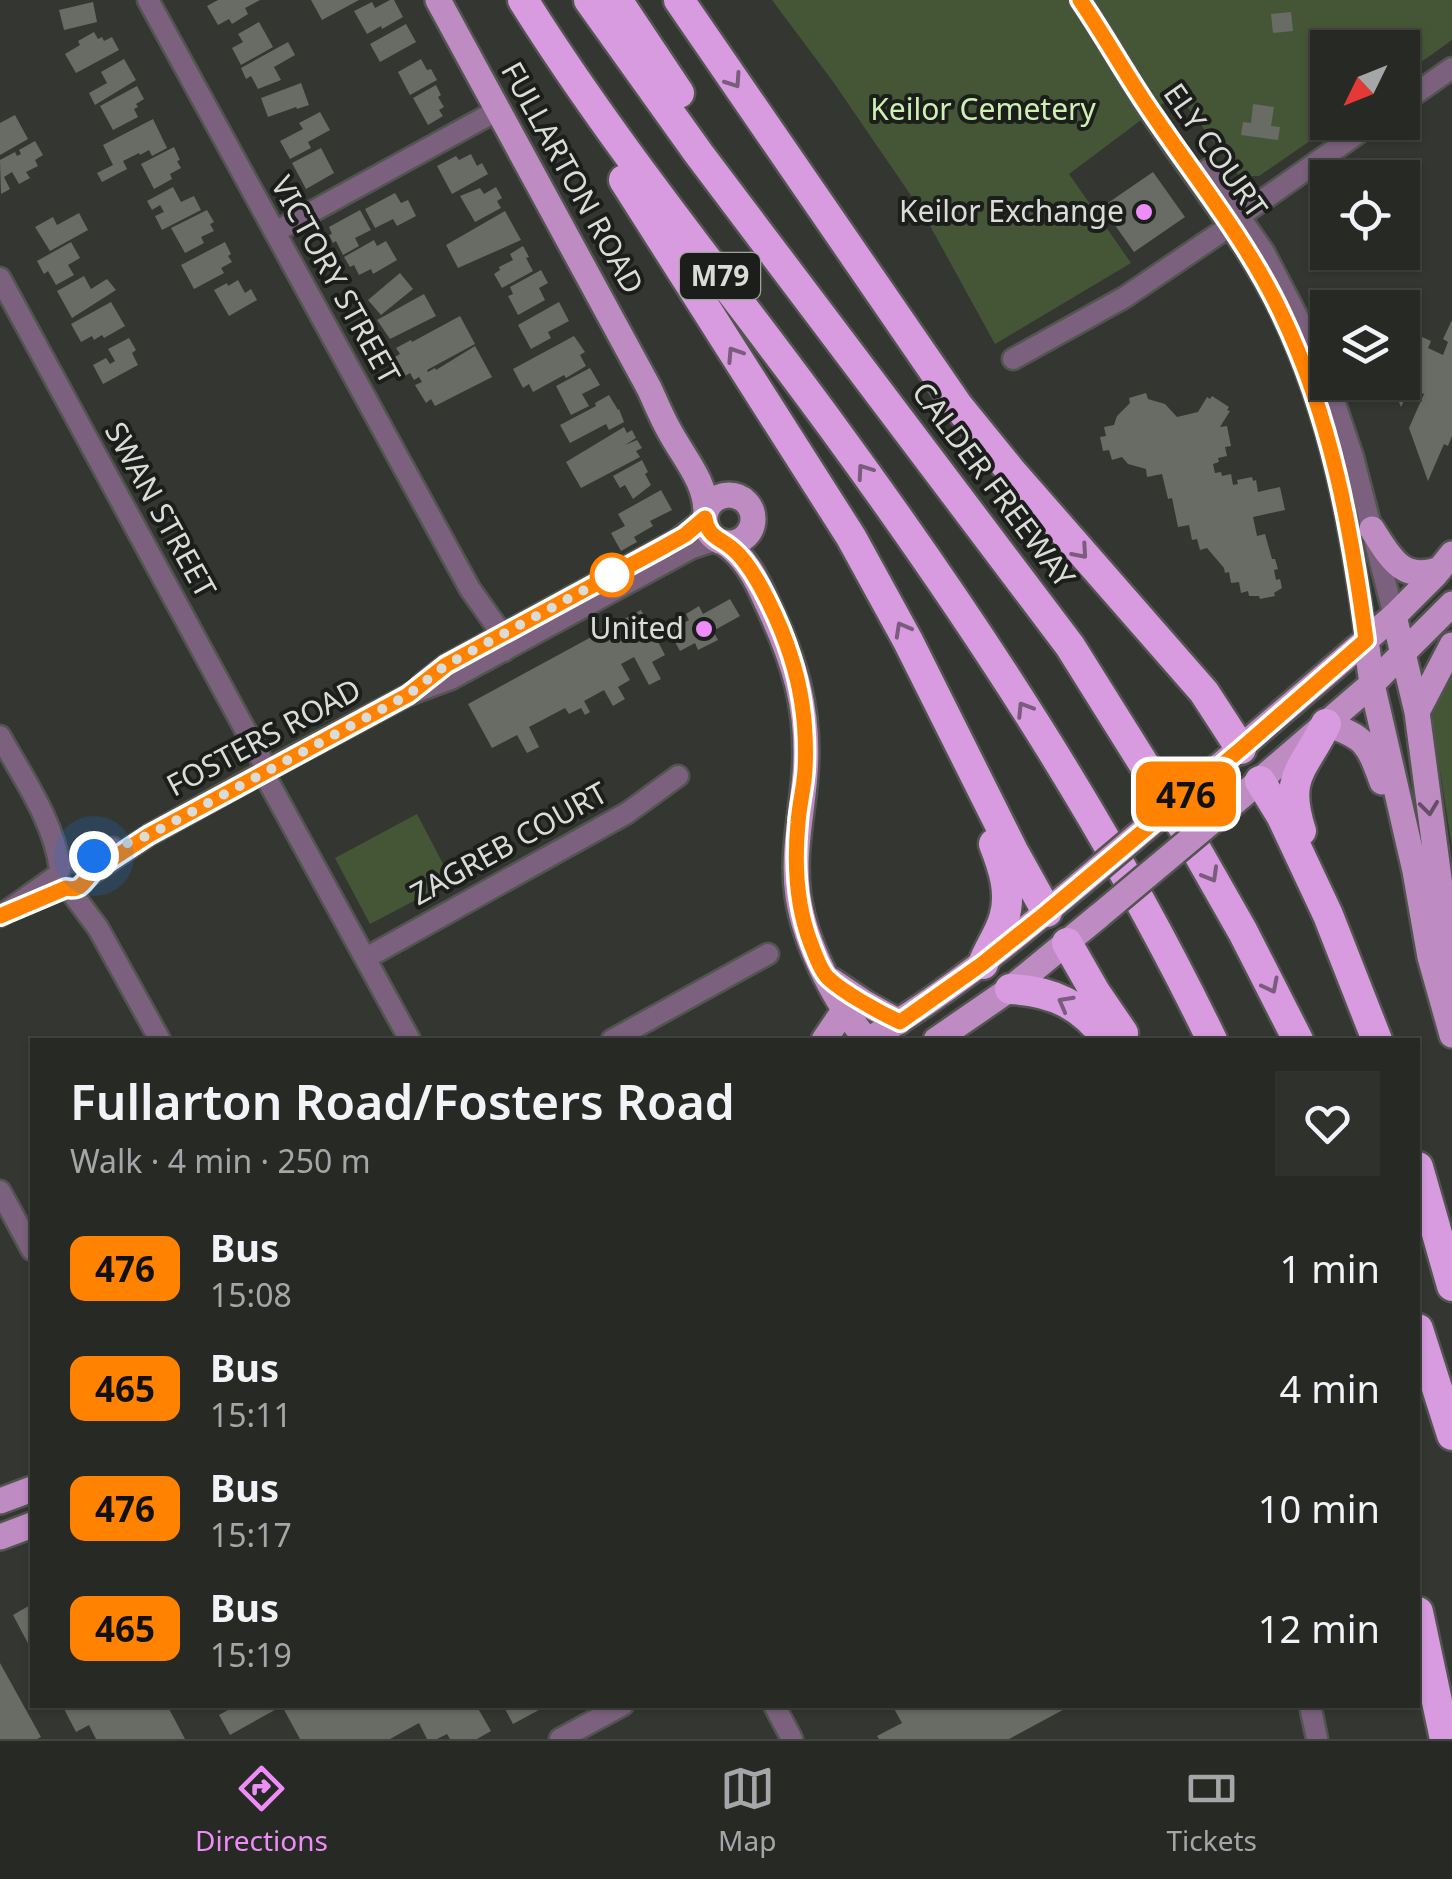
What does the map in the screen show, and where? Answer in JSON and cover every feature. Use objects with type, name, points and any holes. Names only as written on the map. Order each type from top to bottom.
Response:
[{"type":"highway","points":[[522,0],[568,88],[851,538],[908,640],[1047,912]]},
{"type":"highway","name":"M79","points":[[522,0],[612,133],[824,416],[969,623],[1122,869],[1211,1038]]},
{"type":"highway","name":"CALDER FREEWAY","points":[[589,0],[688,139],[1070,646],[1196,848],[1297,1038]]},
{"type":"highway","points":[[617,0],[734,171],[1004,540],[1070,646]]},
{"type":"highway","points":[[679,0],[958,406],[1204,692],[1241,749]]},
{"type":"highway","points":[[946,716],[1006,877],[1008,904],[982,964]]},
{"type":"highway","points":[[1326,724],[1296,776],[1293,796],[1301,831],[1320,876],[1328,915]]},
{"type":"highway","points":[[1260,781],[1281,814],[1328,915],[1376,1038]]},
{"type":"highway","points":[[1067,943],[1127,1038]]},
{"type":"highway","points":[[1010,989],[1044,992],[1066,1002],[1106,1038]]},
{"type":"highway","points":[[1420,1174],[1452,1286]]},
{"type":"highway","points":[[1420,1335],[1452,1435]]},
{"type":"highway","points":[[1420,1621],[1445,1739]]},
{"type":"highway","points":[[1420,1694],[1434,1739]]},
{"type":"main road","name":"FULLARTON ROAD","points":[[438,0],[702,487],[713,528],[738,553],[785,639],[800,693],[806,757],[796,880],[804,927],[826,976],[859,1031]]},
{"type":"main road","name":"FULLARTON ROAD","points":[[650,388],[688,433],[706,467],[720,484],[738,496]]},
{"type":"main road","points":[[730,494],[738,496],[749,506],[753,526],[737,542],[713,528],[715,499],[730,494]]},
{"type":"main road","name":"FULLARTON ROAD","points":[[753,526],[762,591]]},
{"type":"main road","points":[[1372,529],[1395,562],[1406,570],[1421,574],[1446,562]]},
{"type":"main road","points":[[832,1038],[900,1022],[982,964],[1241,749],[1394,616],[1446,562]]},
{"type":"main road","points":[[939,1038],[1010,989],[1260,781],[1372,684],[1452,604]]},
{"type":"main road","points":[[1394,616],[1417,712],[1452,977]]},
{"type":"main road","points":[[1366,640],[1430,957],[1452,1034]]},
{"type":"main road","points":[[1417,712],[1452,645]]},
{"type":"main road","points":[[1326,724],[1356,735],[1370,750],[1415,872]]},
{"type":"main road","points":[[1241,749],[1260,781]]},
{"type":"main road","points":[[1047,912],[1067,943]]},
{"type":"main road","points":[[826,976],[900,1022]]},
{"type":"main road","points":[[0,1502],[30,1490]]},
{"type":"main road","points":[[0,1537],[30,1526]]},
{"type":"street","name":"VICTORY STREET","points":[[148,0],[499,642]]},
{"type":"street","name":"ELY COURT","points":[[1080,0],[1108,42],[1153,94],[1236,221],[1273,268],[1307,335],[1338,441],[1372,529],[1394,616]]},
{"type":"street","points":[[1420,90],[1452,68]]},
{"type":"street","points":[[274,232],[498,110]]},
{"type":"street","points":[[1012,360],[1125,297],[1349,140]]},
{"type":"street","name":"SWAN STREET","points":[[0,278],[409,1038]]},
{"type":"street","name":"ELY COURT","points":[[1338,441],[1366,640]]},
{"type":"street","name":"FOSTERS ROAD","points":[[3,914],[408,695],[452,679],[499,642],[692,548],[713,528]]},
{"type":"street","points":[[0,736],[159,1038]]},
{"type":"street","name":"ZAGREB COURT","points":[[366,958],[628,814],[678,776]]},
{"type":"street","points":[[616,1038],[768,954]]},
{"type":"street","points":[[0,1192],[30,1246]]},
{"type":"street","points":[[560,1739],[617,1708]]},
{"type":"street","points":[[776,1708],[792,1739]]},
{"type":"street","points":[[1310,1708],[1315,1736]]},
{"type":"green space","name":"Keilor Cemetery","points":[[772,0],[1452,0],[1452,40],[1420,63],[1420,30],[1310,30],[1311,140],[1259,176],[1239,176],[1177,93],[1069,174],[1131,263],[995,344],[923,213]]},
{"type":"green space","points":[[1445,671],[1452,677],[1452,847],[1432,720],[1434,697]]},
{"type":"green space","points":[[417,814],[452,881],[370,924],[335,858]]},
{"type":"building","points":[[218,0],[260,0],[245,8],[248,14],[232,24],[229,19],[218,25],[207,6]]},
{"type":"building","points":[[311,0],[359,0],[322,20]]},
{"type":"building","points":[[394,0],[403,17],[367,34],[354,11],[372,2],[375,8]]},
{"type":"building","points":[[93,2],[97,22],[64,30],[59,10]]},
{"type":"building","points":[[1291,12],[1293,31],[1273,33],[1271,14]]},
{"type":"building","points":[[259,22],[273,47],[241,65],[232,48],[243,42],[238,34]]},
{"type":"building","points":[[406,24],[416,42],[380,62],[370,44]]},
{"type":"building","points":[[94,32],[104,41],[112,37],[119,50],[76,73],[65,54]]},
{"type":"building","points":[[288,42],[295,55],[274,67],[281,80],[258,89],[251,76],[246,79],[241,68]]},
{"type":"building","points":[[124,59],[136,80],[95,105],[89,93],[107,83],[101,72]]},
{"type":"building","points":[[421,59],[437,80],[410,95],[398,72]]},
{"type":"building","points":[[301,83],[309,105],[268,117],[261,98]]},
{"type":"building","points":[[436,85],[443,116],[428,125],[413,98]]},
{"type":"building","points":[[137,86],[144,99],[134,109],[138,117],[113,130],[100,106]]},
{"type":"building","points":[[1253,104],[1274,107],[1271,126],[1280,127],[1278,140],[1241,135],[1243,122],[1251,123]]},
{"type":"building","points":[[320,112],[330,130],[308,142],[311,148],[290,159],[280,141],[303,129],[299,123]]},
{"type":"building","points":[[15,115],[28,139],[0,155],[0,123]]},
{"type":"building","points":[[153,119],[167,148],[152,156],[149,150],[123,161],[127,169],[102,182],[97,173],[113,165],[103,145]]},
{"type":"building","points":[[35,141],[43,155],[35,160],[38,166],[26,172],[30,178],[19,184],[12,172],[4,177],[10,189],[1,194],[0,160],[15,152],[17,156],[21,154],[19,150]]},
{"type":"building","points":[[174,147],[181,168],[170,174],[172,179],[154,189],[141,164]]},
{"type":"building","points":[[321,148],[334,173],[306,189],[292,163]]},
{"type":"building","points":[[471,154],[477,166],[482,163],[488,174],[452,194],[437,166],[456,156],[459,160]]},
{"type":"building","name":"Keilor Exchange","points":[[1153,172],[1185,217],[1134,252],[1102,207]]},
{"type":"building","points":[[173,187],[181,202],[194,196],[201,210],[162,230],[155,216],[164,212],[160,205],[152,210],[147,201]]},
{"type":"building","points":[[496,187],[502,198],[497,201],[501,208],[475,222],[460,196],[480,188],[484,194]]},
{"type":"building","points":[[395,193],[401,203],[408,200],[416,216],[397,226],[393,219],[375,228],[365,209]]},
{"type":"building","points":[[207,210],[214,231],[201,237],[204,243],[185,253],[171,228]]},
{"type":"building","points":[[360,210],[371,230],[355,238],[359,246],[343,255],[329,235],[329,227]]},
{"type":"building","points":[[505,211],[521,240],[458,268],[446,245]]},
{"type":"building","points":[[79,213],[88,230],[50,251],[35,227],[53,217],[57,225]]},
{"type":"building","points":[[374,240],[377,246],[386,241],[397,260],[373,274],[371,269],[359,275],[344,257]]},
{"type":"building","points":[[71,242],[80,258],[68,265],[74,275],[56,285],[37,261]]},
{"type":"building","points":[[225,242],[232,262],[221,268],[224,273],[194,289],[181,265]]},
{"type":"building","points":[[523,246],[533,271],[502,288],[494,274],[513,260],[510,254]]},
{"type":"building","points":[[541,270],[548,283],[539,288],[545,300],[518,315],[508,296],[513,294],[510,287]]},
{"type":"building","points":[[400,273],[413,289],[381,315],[368,300]]},
{"type":"building","points":[[84,276],[91,289],[107,279],[116,290],[72,318],[57,291]]},
{"type":"building","points":[[238,280],[245,293],[251,289],[257,300],[229,316],[214,290]]},
{"type":"building","points":[[424,294],[436,316],[390,339],[377,320]]},
{"type":"building","points":[[111,302],[125,326],[104,338],[102,335],[94,340],[92,336],[81,342],[71,324]]},
{"type":"building","points":[[559,302],[569,321],[548,332],[551,338],[531,349],[518,325]]},
{"type":"building","points":[[460,316],[475,344],[428,372],[475,346],[492,377],[435,406],[431,399],[426,403],[415,385],[422,382],[419,377],[414,380],[410,373],[405,376],[395,357],[400,354],[396,348]]},
{"type":"building","points":[[1452,320],[1452,436],[1448,446],[1444,444],[1428,481],[1409,428],[1424,394],[1420,392],[1420,336],[1431,341],[1428,348],[1443,355],[1448,342],[1443,339]]},
{"type":"building","points":[[574,336],[585,352],[580,355],[586,366],[533,392],[529,384],[523,388],[513,369]]},
{"type":"building","points":[[129,338],[138,365],[103,384],[93,365],[106,358],[110,364],[115,361],[108,349]]},
{"type":"building","points":[[590,368],[600,385],[582,394],[589,406],[571,415],[556,386]]},
{"type":"building","points":[[1146,393],[1148,399],[1165,404],[1177,417],[1198,412],[1207,397],[1212,396],[1229,407],[1220,427],[1227,426],[1231,446],[1225,447],[1227,456],[1213,464],[1215,473],[1231,474],[1233,485],[1238,484],[1237,480],[1252,477],[1258,492],[1280,487],[1285,510],[1253,517],[1257,536],[1265,534],[1278,569],[1274,570],[1276,580],[1280,579],[1282,588],[1275,596],[1260,599],[1249,596],[1248,591],[1241,593],[1239,582],[1231,583],[1229,572],[1225,573],[1207,548],[1200,550],[1197,539],[1192,540],[1189,525],[1178,527],[1162,474],[1147,477],[1146,469],[1128,464],[1122,457],[1112,460],[1109,450],[1103,451],[1100,437],[1106,436],[1104,427],[1114,425],[1130,403],[1129,398]]},
{"type":"building","points":[[609,395],[624,422],[609,430],[606,424],[570,443],[560,425]]},
{"type":"building","points":[[624,427],[627,433],[632,430],[636,438],[625,445],[637,440],[642,448],[636,451],[640,457],[581,488],[566,462]]},
{"type":"building","points":[[642,460],[651,485],[633,499],[625,485],[620,488],[613,476]]},
{"type":"building","points":[[661,490],[672,510],[650,521],[653,526],[634,537],[637,542],[621,551],[611,533],[625,526],[618,514]]},
{"type":"building","points":[[730,599],[740,616],[713,631],[718,640],[698,650],[695,643],[680,651],[669,631],[689,620],[686,614],[699,606],[703,614]]},
{"type":"building","points":[[641,610],[665,655],[652,662],[661,679],[649,685],[634,657],[621,664],[630,680],[618,687],[625,699],[613,706],[604,690],[584,701],[590,712],[585,715],[581,708],[569,714],[565,708],[529,727],[539,747],[527,753],[517,735],[492,748],[468,704]]},
{"type":"building","points":[[30,1605],[30,1647],[13,1615]]},
{"type":"building","points":[[0,1663],[41,1737],[0,1739]]},
{"type":"building","points":[[64,1708],[169,1708],[185,1739],[96,1739],[89,1725],[76,1732]]},
{"type":"building","points":[[232,1708],[278,1708],[230,1735],[219,1715]]},
{"type":"building","points":[[283,1708],[478,1708],[491,1731],[477,1739],[450,1739],[447,1734],[427,1739],[419,1723],[390,1739],[300,1739]]},
{"type":"building","points":[[505,1708],[542,1708],[513,1724]]},
{"type":"building","points":[[894,1708],[1066,1708],[1009,1739],[877,1736],[902,1723]]},
{"type":"bus line","name":"476","points":[[0,916],[66,888],[82,886],[94,871],[149,835],[408,695],[446,665],[685,535],[705,518],[712,536],[733,548],[749,568],[780,627],[795,670],[806,743],[796,858],[804,927],[826,976],[900,1022],[999,951],[1241,749],[1366,640],[1344,498],[1315,396],[1282,314],[1242,242],[1144,103],[1080,0]]},
{"type":"place","name":"Keilor Exchange","points":[[1144,212]]},
{"type":"place","name":"United","points":[[704,629]]},
{"type":"route","points":[[94,856],[149,835],[408,695],[446,665],[612,575]]}]
